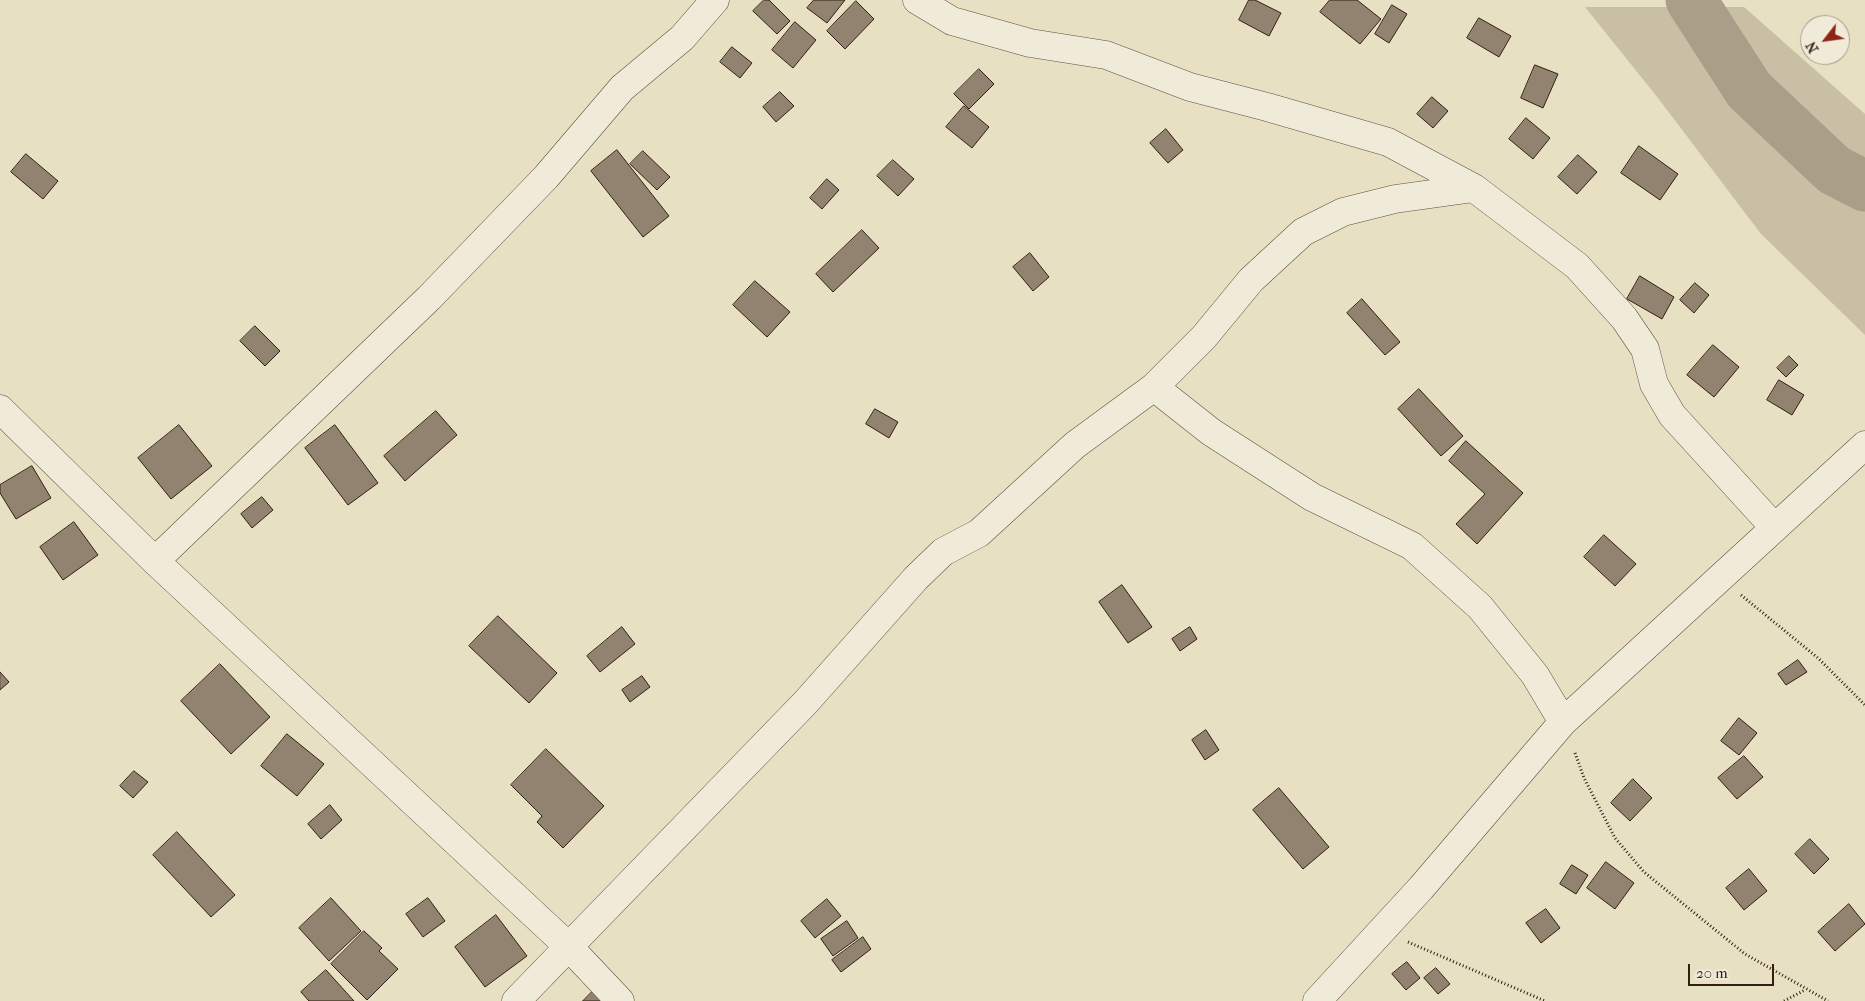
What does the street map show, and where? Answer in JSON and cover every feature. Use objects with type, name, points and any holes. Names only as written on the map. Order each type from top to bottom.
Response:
[{"type":"street","points":[[155,561],[429,298],[546,177],[622,88],[682,38],[715,0]]},
{"type":"street","points":[[917,0],[952,20],[1030,43],[1106,55],[1190,87],[1388,142],[1474,188],[1576,266],[1624,318],[1645,349],[1654,384],[1672,415],[1774,527]]},
{"type":"street","points":[[516,1001],[806,702],[916,578],[943,552],[979,533],[1075,446],[1154,387],[1204,337],[1252,280],[1303,232],[1343,212],[1395,199],[1474,188]]},
{"type":"street","points":[[1154,387],[1211,432],[1312,497],[1412,546],[1480,607],[1535,675],[1563,722]]},
{"type":"street","points":[[0,409],[155,561],[569,947],[620,1001]]},
{"type":"street","points":[[1317,1001],[1421,888],[1563,722],[1865,445]]},
{"type":"path","points":[[1720,578],[1818,658],[1865,705]]},
{"type":"path","points":[[1563,722],[1584,778],[1615,838],[1644,872],[1745,954],[1828,1001]]},
{"type":"path","points":[[1378,935],[1407,942],[1545,1001]]},
{"type":"path","points":[[1784,1001],[1806,989]]},
{"type":"shaded area","points":[[1585,7],[1744,7],[1800,57],[1800,65],[1810,65],[1865,114],[1865,335],[1761,234],[1658,98]]},
{"type":"building","points":[[764,0],[769,0],[790,21],[777,34],[753,11]]},
{"type":"building","points":[[814,0],[845,0],[827,23],[807,8]]},
{"type":"building","points":[[1249,0],[1255,0],[1281,13],[1269,36],[1239,20]]},
{"type":"building","points":[[1330,0],[1357,0],[1381,19],[1360,44],[1320,12]]},
{"type":"building","points":[[856,1],[874,19],[845,49],[827,31]]},
{"type":"building","points":[[1392,5],[1407,14],[1389,43],[1375,34]]},
{"type":"building","points":[[1479,18],[1511,36],[1499,57],[1467,38]]},
{"type":"building","points":[[795,22],[816,40],[793,68],[772,50]]},
{"type":"building","points":[[732,47],[752,63],[740,78],[720,62]]},
{"type":"building","points":[[1535,65],[1558,74],[1543,108],[1521,98]]},
{"type":"building","points":[[979,69],[994,84],[969,109],[954,94]]},
{"type":"building","points":[[780,92],[794,106],[776,122],[763,107]]},
{"type":"building","points":[[1432,97],[1448,111],[1433,128],[1417,114]]},
{"type":"building","points":[[964,106],[989,127],[972,148],[946,127]]},
{"type":"building","points":[[1526,118],[1550,138],[1533,159],[1509,139]]},
{"type":"building","points":[[1166,129],[1183,150],[1168,163],[1150,143]]},
{"type":"building","points":[[1639,146],[1678,174],[1660,200],[1621,173]]},
{"type":"building","points":[[617,150],[669,216],[643,237],[591,171]]},
{"type":"building","points":[[643,151],[670,177],[657,190],[630,164]]},
{"type":"building","points":[[26,154],[58,181],[43,199],[11,172]]},
{"type":"building","points":[[1578,155],[1597,172],[1577,194],[1558,177]]},
{"type":"building","points":[[893,160],[914,179],[898,196],[877,176]]},
{"type":"building","points":[[827,179],[839,190],[822,209],[810,198]]},
{"type":"building","points":[[862,230],[879,248],[833,292],[816,274]]},
{"type":"building","points":[[1030,253],[1049,277],[1033,291],[1013,267]]},
{"type":"building","points":[[1640,276],[1674,297],[1662,319],[1627,299]]},
{"type":"building","points":[[755,281],[790,312],[767,337],[733,305]]},
{"type":"building","points":[[1695,283],[1709,295],[1694,313],[1680,300]]},
{"type":"building","points":[[1362,299],[1400,342],[1385,355],[1347,313]]},
{"type":"building","points":[[255,326],[280,351],[265,366],[240,341]]},
{"type":"building","points":[[1713,345],[1739,367],[1714,397],[1687,375]]},
{"type":"building","points":[[1789,356],[1798,365],[1786,377],[1777,368]]},
{"type":"building","points":[[1779,380],[1804,395],[1792,415],[1767,400]]},
{"type":"building","points":[[1419,389],[1463,436],[1441,456],[1398,409]]},
{"type":"building","points":[[875,409],[898,422],[889,438],[866,424]]},
{"type":"building","points":[[436,411],[457,435],[405,481],[384,456]]},
{"type":"building","points":[[179,425],[212,466],[171,499],[138,458]]},
{"type":"building","points":[[335,425],[378,483],[348,505],[305,448]]},
{"type":"building","points":[[1466,441],[1523,493],[1477,544],[1456,524],[1485,494],[1449,461]]},
{"type":"building","points":[[32,466],[51,498],[16,519],[0,493],[0,485]]},
{"type":"building","points":[[262,497],[273,510],[252,528],[241,514]]},
{"type":"building","points":[[74,522],[98,555],[63,580],[40,547]]},
{"type":"building","points":[[1604,535],[1636,564],[1615,586],[1584,557]]},
{"type":"building","points":[[1122,585],[1152,627],[1128,643],[1099,602]]},
{"type":"building","points":[[498,616],[557,673],[529,703],[469,646]]},
{"type":"building","points":[[622,627],[635,644],[600,672],[587,656]]},
{"type":"building","points":[[1190,627],[1197,639],[1180,651],[1172,639]]},
{"type":"building","points":[[1798,660],[1807,672],[1786,685],[1778,674]]},
{"type":"building","points":[[220,664],[270,717],[231,754],[181,701]]},
{"type":"building","points":[[0,672],[9,682],[0,690]]},
{"type":"building","points":[[642,676],[650,687],[630,702],[622,690]]},
{"type":"building","points":[[1739,718],[1757,733],[1739,755],[1721,741]]},
{"type":"building","points":[[1206,730],[1219,750],[1205,760],[1192,740]]},
{"type":"building","points":[[287,734],[324,764],[297,796],[261,766]]},
{"type":"building","points":[[546,749],[604,806],[563,848],[537,822],[542,816],[511,785]]},
{"type":"building","points":[[1744,756],[1763,777],[1737,799],[1718,778]]},
{"type":"building","points":[[134,771],[148,782],[133,798],[120,786]]},
{"type":"building","points":[[1633,779],[1652,798],[1630,821],[1611,803]]},
{"type":"building","points":[[1279,788],[1329,847],[1303,869],[1253,810]]},
{"type":"building","points":[[330,805],[342,820],[321,839],[308,824]]},
{"type":"building","points":[[177,832],[235,895],[211,917],[153,855]]},
{"type":"building","points":[[1810,839],[1829,859],[1814,874],[1795,854]]},
{"type":"building","points":[[1606,862],[1634,883],[1615,909],[1587,888]]},
{"type":"building","points":[[1572,865],[1588,875],[1576,894],[1560,884]]},
{"type":"building","points":[[1749,869],[1767,891],[1744,910],[1726,888]]},
{"type":"building","points":[[331,898],[361,931],[329,961],[299,928]]},
{"type":"building","points":[[428,898],[445,921],[423,937],[406,914]]},
{"type":"building","points":[[827,899],[841,916],[815,938],[801,921]]},
{"type":"building","points":[[1849,904],[1865,924],[1835,951],[1818,932]]},
{"type":"building","points":[[1546,909],[1560,928],[1541,943],[1526,923]]},
{"type":"building","points":[[496,915],[527,956],[485,987],[455,947]]},
{"type":"building","points":[[847,921],[858,938],[833,956],[821,939]]},
{"type":"building","points":[[364,931],[382,948],[379,951],[398,969],[367,1000],[331,964]]},
{"type":"building","points":[[863,937],[871,949],[841,972],[832,960]]},
{"type":"building","points":[[1407,962],[1420,978],[1406,990],[1392,974]]},
{"type":"building","points":[[1436,968],[1450,984],[1438,994],[1424,978]]},
{"type":"building","points":[[326,970],[354,1001],[309,1001],[301,992]]},
{"type":"building","points":[[594,990],[605,1001],[583,1001]]},
{"type":"waterway","points":[[1691,0],[1749,90],[1834,170],[1865,186]]}]
